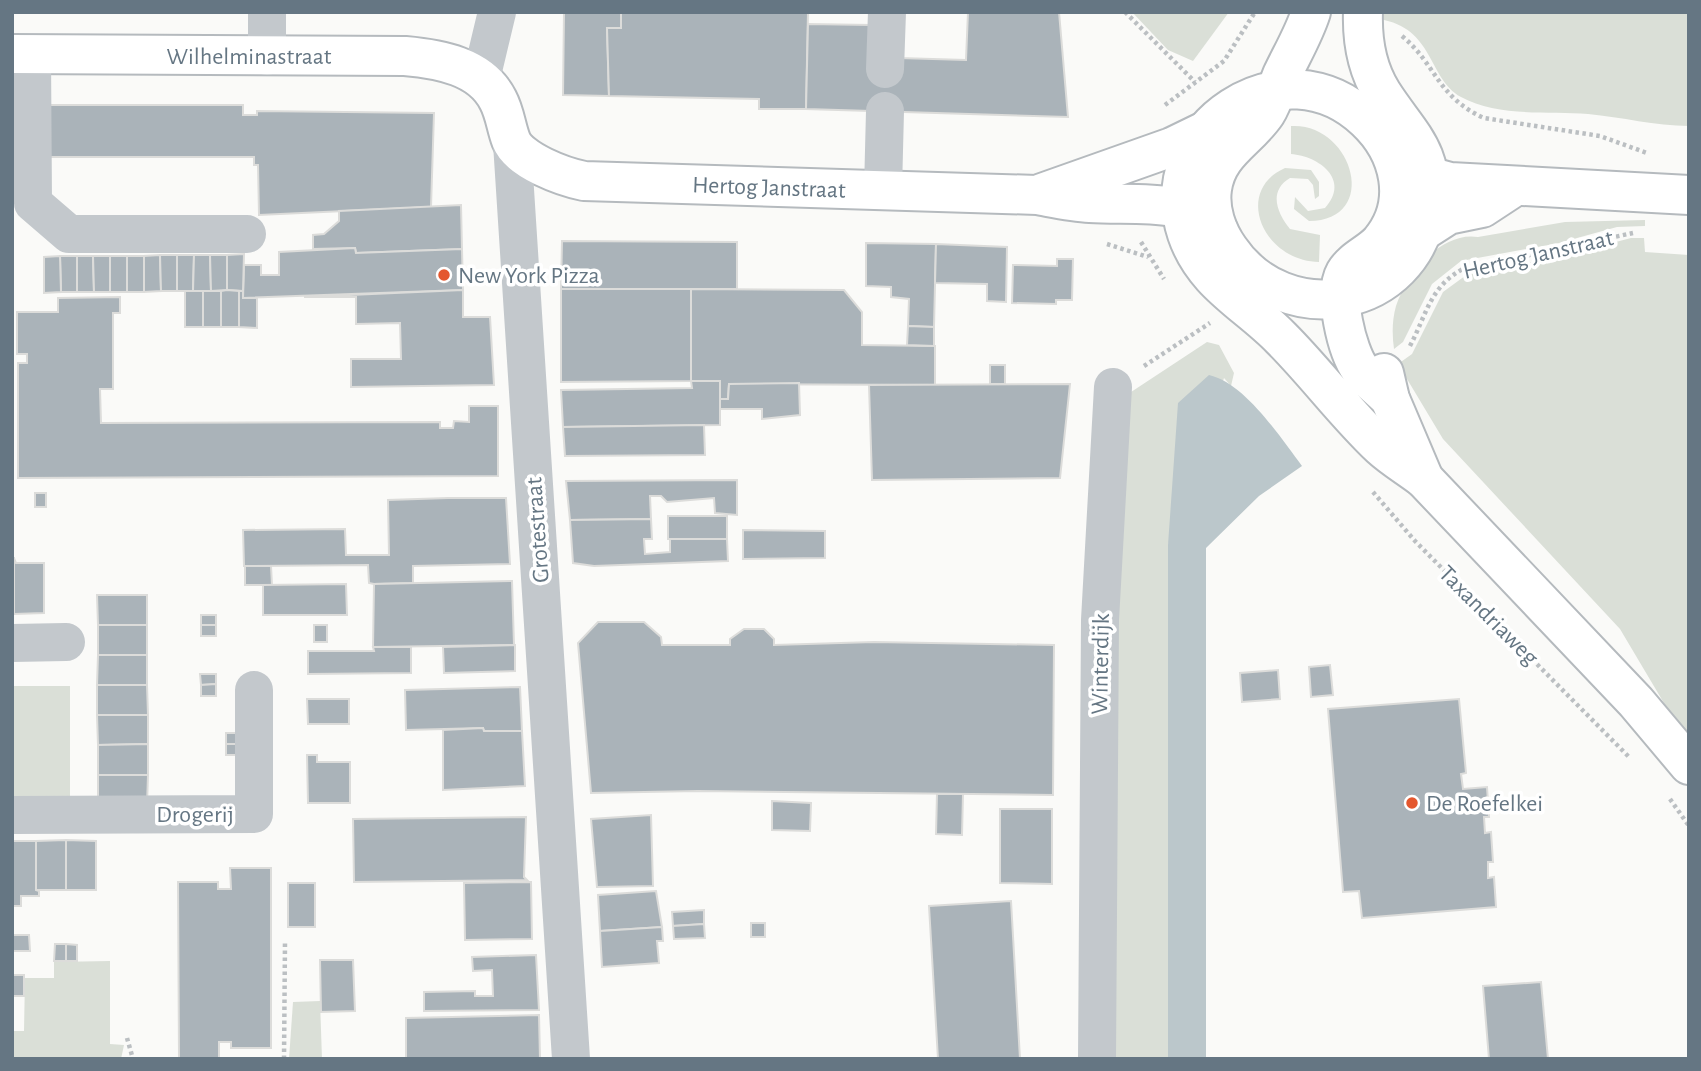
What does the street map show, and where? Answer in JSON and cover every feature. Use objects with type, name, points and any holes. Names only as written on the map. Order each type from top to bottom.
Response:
[{"type":"main road","points":[[1205,239],[1211,197],[1220,164],[1233,146],[1256,126],[1259,96],[1287,12]]},
{"type":"main road","points":[[1259,96],[1311,12]]},
{"type":"main road","points":[[1340,299],[1345,272],[1378,244],[1395,216],[1403,145],[1393,108],[1378,86],[1368,62],[1363,19]]},
{"type":"main road","name":"Wilhelminastraat","points":[[22,54],[405,56],[441,60],[481,79]]},
{"type":"main road","name":"Grotestraat","points":[[481,79],[497,97],[512,142]]},
{"type":"main road","points":[[1313,92],[1337,100],[1403,145],[1428,176],[1428,205],[1420,233],[1408,257],[1380,284],[1340,299],[1300,297],[1262,282],[1205,239],[1181,208],[1186,165],[1207,130],[1223,113],[1259,96],[1313,92]]},
{"type":"main road","name":"Hertog Janstraat","points":[[1037,195],[1172,148],[1207,130]]},
{"type":"main road","name":"Hertog Janstraat","points":[[512,142],[549,170],[584,181],[1037,195],[1088,203],[1181,208]]},
{"type":"main road","points":[[1403,145],[1441,156],[1483,162],[1514,187],[1482,208],[1448,215],[1420,233]]},
{"type":"main road","name":"Hertog Janstraat","points":[[1428,176],[1450,182],[1514,187],[1689,195]]},
{"type":"main road","name":"Hertog Janstraat","points":[[1037,195],[1097,219],[1155,227],[1205,239]]},
{"type":"main road","name":"Taxandriaweg","points":[[1205,239],[1210,277],[1224,312],[1283,340],[1382,449],[1424,479],[1636,702],[1675,778]]},
{"type":"main road","name":"Taxandriaweg","points":[[1380,284],[1371,302],[1369,321],[1382,361],[1390,399],[1424,479]]},
{"type":"main road","name":"Taxandriaweg","points":[[1340,299],[1345,330],[1360,370],[1390,399]]},
{"type":"street","points":[[267,12],[267,57]]},
{"type":"street","points":[[481,79],[497,12]]},
{"type":"street","points":[[885,69],[887,12]]},
{"type":"street","points":[[22,54],[33,203],[69,234],[247,234]]},
{"type":"street","points":[[883,190],[885,111]]},
{"type":"street","name":"Grotestraat","points":[[512,142],[571,1059]]},
{"type":"street","name":"Winterdijk","points":[[1097,1059],[1100,620],[1114,387]]},
{"type":"street","points":[[12,643],[66,642]]},
{"type":"street","name":"Drogerij","points":[[12,814],[254,814],[254,690]]},
{"type":"path","points":[[1125,12],[1195,82]]},
{"type":"path","points":[[1162,107],[1224,61],[1255,12]]},
{"type":"path","points":[[1363,19],[1400,34],[1450,97],[1472,113],[1484,118],[1608,138],[1652,156]]},
{"type":"path","name":"Hertog Janstraat","points":[[1382,361],[1406,351],[1435,291],[1443,282],[1463,269],[1629,233]]},
{"type":"path","points":[[1114,387],[1224,312]]},
{"type":"path","name":"Taxandriaweg","points":[[1371,491],[1415,541],[1635,763]]},
{"type":"path","points":[[1675,778],[1689,826]]},
{"type":"path","points":[[284,1059],[285,941]]},
{"type":"path","points":[[127,1038],[133,1059]]},
{"type":"shaded area","points":[[1132,12],[1229,12],[1193,61],[1168,50]]},
{"type":"shaded area","points":[[1380,12],[1689,12],[1689,126],[1588,114],[1523,112],[1490,108],[1475,103],[1450,89],[1411,32],[1397,24],[1379,19]]},
{"type":"shaded area","points":[[1291,126],[1312,129],[1330,139],[1343,154],[1350,172],[1351,189],[1346,205],[1332,216],[1309,221],[1294,209],[1295,197],[1308,211],[1325,208],[1335,188],[1333,179],[1321,165],[1312,159],[1291,154]]},
{"type":"shaded area","points":[[1285,168],[1311,170],[1319,182],[1319,196],[1315,199],[1313,185],[1308,179],[1290,178],[1279,189],[1277,202],[1281,216],[1290,229],[1320,235],[1319,262],[1299,259],[1283,250],[1270,238],[1262,223],[1258,208],[1260,192],[1269,179]]},
{"type":"shaded area","points":[[1645,220],[1645,226],[1617,227],[1559,243],[1461,261],[1432,284],[1403,342],[1394,349],[1394,317],[1401,293],[1417,268],[1439,247],[1465,237],[1565,222]]},
{"type":"shaded area","points":[[1631,238],[1644,238],[1645,252],[1689,255],[1689,735],[1674,720],[1620,629],[1443,439],[1398,364],[1412,354],[1443,292],[1469,273],[1559,257]]},
{"type":"shaded area","points":[[1207,342],[1219,345],[1234,373],[1231,386],[1224,378],[1168,545],[1168,1059],[1110,1059],[1122,407],[1125,396]]},
{"type":"shaded area","points":[[1209,375],[1222,380],[1248,400],[1302,466],[1259,496],[1206,548],[1206,1059],[1168,1059],[1168,545],[1178,403]]},
{"type":"shaded area","points":[[12,686],[70,686],[70,804],[12,804]]},
{"type":"shaded area","points":[[110,961],[110,1044],[124,1045],[121,1059],[12,1059],[12,1031],[24,1031],[25,978],[54,978],[54,962]]},
{"type":"shaded area","points":[[320,1001],[322,1059],[289,1059],[293,1002]]},
{"type":"building","points":[[564,12],[621,12],[621,28],[607,28],[609,96],[563,95]]},
{"type":"building","points":[[621,12],[808,12],[806,109],[759,109],[759,99],[609,96],[607,28],[621,28]]},
{"type":"building","points":[[968,12],[1059,12],[1068,117],[806,109],[808,24],[871,25],[899,58],[966,60]]},
{"type":"building","points":[[45,105],[243,105],[243,115],[257,115],[257,111],[434,113],[431,207],[259,215],[258,165],[254,165],[254,157],[45,157]]},
{"type":"building","points":[[461,205],[462,249],[356,253],[355,248],[313,249],[313,235],[324,234],[339,221],[339,211]]},
{"type":"building","points":[[562,241],[737,242],[737,289],[561,289]]},
{"type":"building","points":[[866,243],[936,244],[934,327],[908,326],[909,299],[891,297],[891,287],[866,286]]},
{"type":"building","points":[[936,244],[1007,247],[1006,302],[987,301],[987,284],[935,283]]},
{"type":"building","points":[[355,248],[356,253],[462,249],[463,290],[243,298],[244,265],[261,265],[261,275],[279,275],[279,252]]},
{"type":"building","points":[[244,254],[243,291],[227,290],[227,255]]},
{"type":"building","points":[[160,255],[161,291],[144,292],[144,256]]},
{"type":"building","points":[[160,255],[177,255],[177,291],[161,291]]},
{"type":"building","points":[[177,255],[194,255],[193,291],[177,291]]},
{"type":"building","points":[[194,255],[210,255],[211,291],[193,291]]},
{"type":"building","points":[[210,255],[227,255],[227,290],[211,291]]},
{"type":"building","points":[[60,256],[77,256],[77,292],[61,292]]},
{"type":"building","points":[[60,256],[61,292],[44,293],[44,257]]},
{"type":"building","points":[[77,256],[93,256],[94,292],[77,292]]},
{"type":"building","points":[[93,256],[110,256],[110,292],[94,292]]},
{"type":"building","points":[[110,256],[127,256],[127,292],[110,292]]},
{"type":"building","points":[[127,256],[144,256],[144,292],[127,292]]},
{"type":"building","points":[[1057,259],[1073,259],[1072,300],[1056,300],[1056,304],[1012,303],[1013,265],[1057,266]]},
{"type":"building","points":[[561,289],[691,289],[691,381],[561,382]]},
{"type":"building","points":[[691,289],[844,290],[862,312],[862,345],[935,346],[935,385],[729,384],[728,399],[720,399],[720,381],[691,381]]},
{"type":"building","points":[[463,290],[463,317],[490,317],[494,385],[351,387],[351,359],[401,359],[400,323],[356,324],[356,297],[304,297]]},
{"type":"building","points":[[185,291],[203,291],[203,327],[185,327]]},
{"type":"building","points":[[203,291],[221,291],[221,327],[203,327]]},
{"type":"building","points":[[221,291],[239,291],[239,327],[221,327]]},
{"type":"building","points":[[239,291],[243,291],[243,298],[257,298],[257,328],[239,327]]},
{"type":"building","points":[[120,297],[120,313],[113,313],[113,389],[100,389],[101,423],[440,422],[440,428],[453,428],[454,421],[469,422],[469,406],[498,406],[498,476],[18,478],[18,363],[27,363],[27,354],[17,354],[17,312],[58,312],[58,298]]},
{"type":"building","points":[[908,326],[934,327],[934,346],[907,345]]},
{"type":"building","points":[[990,365],[1005,365],[1005,384],[990,384]]},
{"type":"building","points":[[691,381],[720,381],[720,425],[563,427],[561,390],[692,388]]},
{"type":"building","points":[[799,383],[800,415],[762,419],[762,409],[720,409],[720,399],[728,399],[729,384]]},
{"type":"building","points":[[1070,384],[1060,478],[872,480],[869,385]]},
{"type":"building","points":[[704,425],[705,455],[565,456],[563,427]]},
{"type":"building","points":[[737,480],[737,515],[715,513],[714,498],[667,502],[661,496],[650,496],[651,519],[570,520],[566,481]]},
{"type":"building","points":[[35,493],[46,493],[46,507],[35,507]]},
{"type":"building","points":[[506,498],[510,564],[413,566],[413,583],[374,584],[369,583],[368,565],[244,566],[243,530],[345,529],[346,555],[389,555],[388,500]]},
{"type":"building","points":[[668,516],[727,516],[727,539],[668,539]]},
{"type":"building","points":[[651,519],[652,539],[644,539],[645,554],[670,552],[670,539],[727,539],[728,561],[594,566],[573,563],[570,520]]},
{"type":"building","points":[[743,530],[825,531],[825,558],[743,559]]},
{"type":"building","points":[[14,558],[14,614],[12,614]]},
{"type":"building","points":[[14,558],[16,563],[44,563],[44,613],[14,614]]},
{"type":"building","points":[[245,566],[271,566],[272,585],[245,585]]},
{"type":"building","points":[[512,581],[514,645],[373,647],[374,584]]},
{"type":"building","points":[[346,584],[347,615],[263,615],[263,585]]},
{"type":"building","points":[[97,595],[147,595],[147,625],[98,625]]},
{"type":"building","points":[[201,615],[216,615],[216,625],[201,625]]},
{"type":"building","points":[[598,622],[644,622],[661,637],[662,645],[730,645],[730,639],[744,629],[764,629],[774,639],[774,645],[874,642],[1054,645],[1053,795],[698,791],[591,793],[578,643]]},
{"type":"building","points":[[98,625],[147,625],[147,655],[98,655]]},
{"type":"building","points":[[201,625],[216,625],[216,636],[201,636]]},
{"type":"building","points":[[314,625],[327,625],[327,642],[314,642]]},
{"type":"building","points":[[515,645],[515,671],[444,673],[443,647]]},
{"type":"building","points":[[373,647],[411,647],[411,673],[308,674],[308,651],[374,651]]},
{"type":"building","points":[[98,655],[147,655],[147,685],[97,685]]},
{"type":"building","points":[[1330,665],[1333,695],[1311,697],[1309,667]]},
{"type":"building","points":[[1278,670],[1280,699],[1242,702],[1240,673]]},
{"type":"building","points":[[200,674],[216,674],[216,684],[201,685]]},
{"type":"building","points":[[216,684],[216,696],[201,696],[201,685]]},
{"type":"building","points":[[97,685],[147,685],[148,715],[97,715]]},
{"type":"building","points":[[520,687],[522,731],[484,731],[483,728],[406,730],[405,690]]},
{"type":"building","points":[[307,699],[349,699],[349,724],[308,724]]},
{"type":"building","name":"De Roefelkei","points":[[1459,699],[1466,773],[1461,774],[1463,789],[1487,787],[1489,817],[1484,817],[1485,833],[1491,832],[1493,862],[1488,862],[1488,878],[1494,877],[1496,907],[1362,918],[1359,891],[1343,892],[1328,709]]},
{"type":"building","points":[[97,715],[148,715],[148,744],[98,745]]},
{"type":"building","points":[[483,728],[484,731],[522,731],[525,786],[443,790],[443,730]]},
{"type":"building","points":[[226,733],[240,733],[240,744],[226,744]]},
{"type":"building","points":[[148,744],[148,775],[98,775],[98,745]]},
{"type":"building","points":[[226,744],[240,744],[240,755],[226,755]]},
{"type":"building","points":[[307,755],[317,755],[317,762],[350,762],[350,803],[308,803]]},
{"type":"building","points":[[98,775],[148,775],[147,805],[98,804]]},
{"type":"building","points":[[937,794],[963,794],[962,835],[936,834]]},
{"type":"building","points":[[772,801],[811,803],[810,831],[772,830]]},
{"type":"building","points":[[1000,809],[1052,809],[1052,884],[1000,883]]},
{"type":"building","points":[[651,815],[653,886],[597,887],[591,819]]},
{"type":"building","points":[[526,817],[524,877],[527,880],[354,882],[353,819]]},
{"type":"building","points":[[66,840],[96,841],[96,890],[66,890]]},
{"type":"building","points":[[66,840],[66,890],[36,890],[36,841]]},
{"type":"building","points":[[12,841],[36,841],[36,890],[39,891],[39,896],[21,896],[21,906],[12,906]]},
{"type":"building","points":[[230,868],[271,868],[271,1048],[231,1048],[231,1042],[219,1042],[219,1059],[179,1059],[178,882],[218,882],[218,889],[231,889]]},
{"type":"building","points":[[531,882],[532,939],[465,940],[464,883]]},
{"type":"building","points":[[288,883],[315,883],[315,927],[288,927]]},
{"type":"building","points":[[656,891],[662,927],[600,931],[598,895]]},
{"type":"building","points":[[1011,901],[1020,1059],[938,1059],[929,906]]},
{"type":"building","points":[[704,910],[704,924],[673,926],[672,912]]},
{"type":"building","points":[[751,923],[765,923],[765,937],[751,937]]},
{"type":"building","points":[[704,924],[705,938],[674,939],[673,926]]},
{"type":"building","points":[[662,927],[663,941],[657,941],[659,963],[602,967],[600,931]]},
{"type":"building","points":[[12,935],[29,935],[30,951],[12,951]]},
{"type":"building","points":[[55,944],[66,944],[66,961],[54,961]]},
{"type":"building","points":[[66,944],[77,945],[77,961],[66,961]]},
{"type":"building","points":[[536,955],[539,1010],[424,1011],[424,992],[475,991],[475,996],[493,996],[492,970],[473,971],[472,957]]},
{"type":"building","points":[[320,960],[353,960],[355,1011],[321,1012]]},
{"type":"building","points":[[12,975],[24,975],[24,996],[12,996]]},
{"type":"building","points":[[1541,982],[1548,1059],[1489,1059],[1483,986]]},
{"type":"building","points":[[539,1015],[540,1059],[406,1059],[406,1018]]},
{"type":"place","name":"New York Pizza","points":[[444,275]]},
{"type":"place","name":"De Roefelkei","points":[[1412,803]]}]
